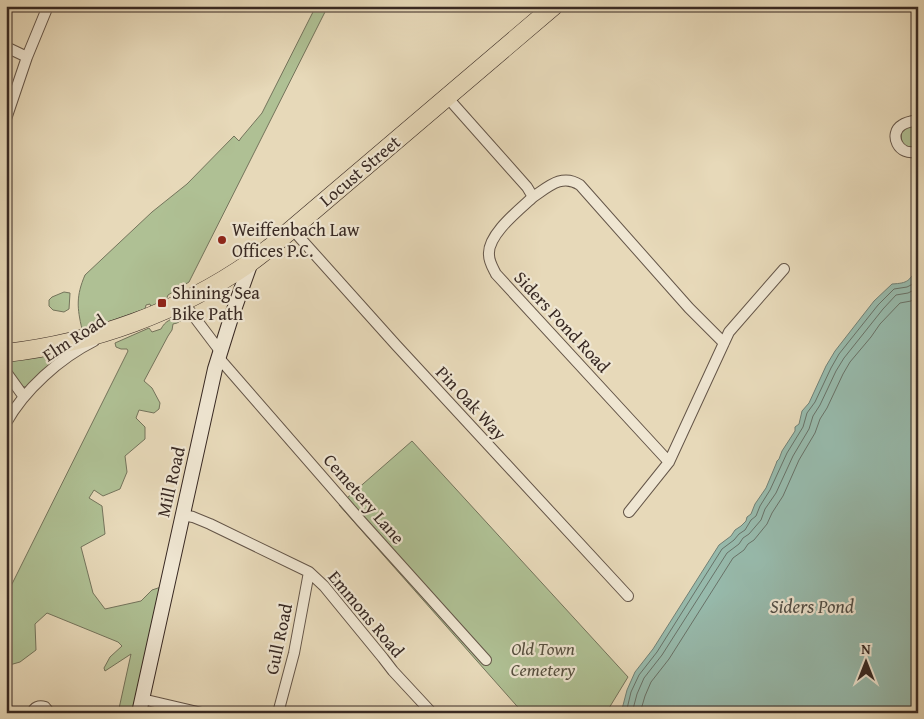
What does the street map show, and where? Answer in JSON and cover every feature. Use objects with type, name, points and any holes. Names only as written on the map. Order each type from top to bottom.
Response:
[{"type":"highway","name":"Locust Street","points":[[6,353],[73,342],[122,327],[153,315],[206,290],[251,262],[554,6]]},
{"type":"street","points":[[6,119],[48,6]]},
{"type":"street","points":[[6,47],[28,57]]},
{"type":"street","points":[[447,97],[527,187],[533,197]]},
{"type":"street","points":[[918,120],[901,125],[897,129],[896,136],[898,146],[903,150],[912,153],[918,151]]},
{"type":"street","name":"Siders Pond Road","points":[[669,462],[496,274],[488,256],[491,242],[497,232],[533,197],[558,181],[570,180],[580,185],[689,308],[724,343]]},
{"type":"street","name":"Pin Oak Way","points":[[292,229],[396,345],[628,596]]},
{"type":"street","name":"Mill Road","points":[[141,706],[219,354],[251,262]]},
{"type":"street","points":[[629,512],[669,462],[729,332],[784,269]]},
{"type":"street","name":"Cemetery Lane","points":[[182,302],[219,354],[360,520],[486,660]]},
{"type":"street","name":"Elm Road","points":[[6,423],[33,387],[64,360],[88,344],[122,327]]},
{"type":"street","points":[[6,372],[24,397]]},
{"type":"street","name":"Emmons Road","points":[[182,515],[192,516],[210,524],[309,572],[324,586],[392,671],[432,713]]},
{"type":"street","name":"Gull Road","points":[[278,713],[294,653],[309,572]]},
{"type":"street","points":[[32,713],[37,707],[43,706],[48,708],[50,713]]},
{"type":"street","points":[[141,706],[202,713]]},
{"type":"green space","points":[[316,6],[328,6],[189,282],[168,295],[166,300],[151,307],[150,304],[146,305],[145,309],[84,330],[82,329],[78,302],[85,275],[152,212],[187,184],[234,136],[239,141],[262,113]]},
{"type":"green space","points":[[918,125],[918,147],[913,149],[903,145],[901,136],[904,127]]},
{"type":"green space","points":[[64,292],[70,293],[69,309],[64,312],[53,310],[49,306],[49,300]]},
{"type":"green space","points":[[179,316],[182,320],[173,324],[172,330],[144,381],[152,388],[160,403],[159,409],[154,413],[139,410],[136,418],[145,427],[145,439],[125,456],[127,472],[120,489],[103,496],[94,490],[89,498],[102,506],[105,534],[81,547],[93,593],[105,609],[141,601],[152,590],[161,587],[134,713],[118,713],[131,654],[105,671],[104,668],[110,657],[122,646],[118,642],[47,613],[35,624],[36,650],[20,662],[6,666],[6,596],[128,351],[127,349],[116,347],[115,343],[149,328],[152,332],[161,329],[166,322]]},
{"type":"green space","points":[[62,351],[63,354],[28,387],[22,386],[6,367],[6,359]]},
{"type":"green space","name":"Old Town Cemetery","points":[[412,441],[628,677],[606,713],[523,713],[339,505]]},
{"type":"water","name":"Siders Pond","points":[[918,268],[918,713],[621,713],[627,690],[635,672],[653,649],[719,545],[731,536],[751,514],[755,504],[766,488],[782,451],[795,431],[795,427],[799,424],[802,411],[809,403],[835,351],[874,301],[892,284],[908,281]]},
{"type":"place","name":"Weiffenbach Law Offices P.C.","points":[[222,240]]},
{"type":"place","name":"Shining Sea Bike Path","points":[[162,303]]}]
